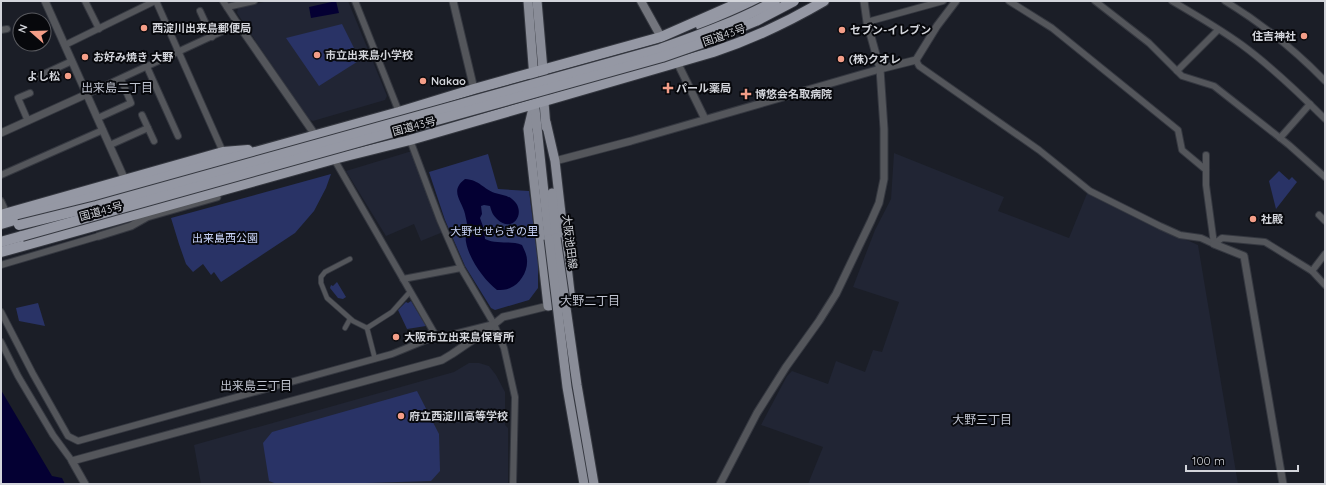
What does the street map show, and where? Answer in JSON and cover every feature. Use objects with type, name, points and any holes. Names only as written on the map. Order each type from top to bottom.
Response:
[{"type":"highway","name":"国道43号","points":[[1,224],[10,215],[268,148],[661,37],[743,1]]},
{"type":"highway","points":[[661,37],[692,30],[726,17],[760,1]]},
{"type":"highway","name":"国道43号","points":[[1,230],[96,206],[660,49],[712,31],[753,13],[775,1]]},
{"type":"highway","name":"国道43号","points":[[1,242],[662,57],[705,42],[756,21],[794,1]]},
{"type":"highway","points":[[713,52],[780,19],[811,1]]},
{"type":"highway","name":"国道43号","points":[[1,252],[334,159],[410,140],[713,52],[761,35],[824,1]]},
{"type":"highway","points":[[10,215],[223,152],[268,148]]},
{"type":"main road","name":"大阪池田線","points":[[528,1],[539,71]]},
{"type":"main road","name":"大阪池田線","points":[[537,1],[539,103],[552,238],[567,386],[584,484]]},
{"type":"main road","points":[[641,1],[661,37]]},
{"type":"main road","name":"大阪池田線","points":[[539,103],[546,122],[552,238],[594,484]]},
{"type":"main road","points":[[539,103],[528,129],[548,306],[571,301],[555,162],[546,122]]},
{"type":"street","points":[[45,1],[125,180]]},
{"type":"street","points":[[85,1],[99,29]]},
{"type":"street","points":[[65,45],[156,1],[180,52],[223,152]]},
{"type":"street","points":[[223,1],[315,135],[334,159],[436,336]]},
{"type":"street","points":[[227,7],[254,1]]},
{"type":"street","points":[[355,1],[399,112]]},
{"type":"street","points":[[453,1],[474,89]]},
{"type":"street","points":[[720,484],[762,406],[786,367],[819,321],[836,294],[879,203],[884,179],[884,129],[880,69],[867,22],[864,1]]},
{"type":"street","points":[[867,22],[943,1]]},
{"type":"street","points":[[555,162],[631,141],[705,118],[916,60],[937,26],[955,1]]},
{"type":"street","points":[[1009,1],[1052,28],[1178,130],[1182,150],[1206,170]]},
{"type":"street","points":[[1095,1],[1149,43],[1182,76],[1214,86],[1280,138],[1325,177]]},
{"type":"street","points":[[1172,1],[1198,16],[1243,46],[1286,81],[1325,119]]},
{"type":"street","points":[[1225,1],[1243,12],[1279,39],[1325,81]]},
{"type":"street","points":[[200,11],[212,37]]},
{"type":"street","points":[[1,133],[180,52],[238,24]]},
{"type":"street","points":[[1177,71],[1218,30]]},
{"type":"street","points":[[916,60],[919,66],[1039,150],[1090,190],[1180,235],[1201,238],[1244,256],[1283,484]]},
{"type":"street","points":[[35,78],[72,61]]},
{"type":"street","points":[[677,62],[705,118]]},
{"type":"street","points":[[147,67],[178,136]]},
{"type":"street","points":[[98,118],[131,103],[121,79]]},
{"type":"street","points":[[28,120],[18,98],[30,93]]},
{"type":"street","points":[[1280,138],[1310,104]]},
{"type":"street","points":[[142,115],[154,140]]},
{"type":"street","points":[[110,145],[148,128]]},
{"type":"street","points":[[1,175],[103,130]]},
{"type":"street","points":[[410,140],[440,220],[461,268],[494,324],[504,348],[515,397],[513,484]]},
{"type":"street","points":[[1206,154],[1206,185],[1214,244]]},
{"type":"street","points":[[1,265],[131,226],[147,217],[266,182],[289,172]]},
{"type":"street","points":[[1,201],[10,215]]},
{"type":"street","points":[[1319,215],[1325,221]]},
{"type":"street","points":[[1214,244],[1222,238],[1265,242],[1312,271],[1325,285]]},
{"type":"street","points":[[1312,271],[1325,254]]},
{"type":"street","points":[[350,259],[325,272],[321,283],[327,298],[350,319],[367,328],[376,359]]},
{"type":"street","points":[[403,278],[461,268]]},
{"type":"street","points":[[367,328],[392,312],[408,294]]},
{"type":"street","points":[[72,461],[442,360],[503,317],[548,306]]},
{"type":"street","points":[[1,312],[33,374],[68,436],[78,441],[376,359],[436,336],[442,337],[494,324]]},
{"type":"street","points":[[345,328],[350,319]]},
{"type":"street","points":[[1,342],[18,376],[53,435],[72,461],[85,484]]},
{"type":"shaded area","name":"市立出来島小学校","points":[[268,1],[348,1],[387,96],[385,100],[313,121],[308,119],[237,13],[238,8]]},
{"type":"shaded area","points":[[336,1],[339,13],[311,18],[309,7]]},
{"type":"shaded area","points":[[412,151],[443,232],[421,241],[414,224],[386,236],[346,171]]},
{"type":"shaded area","points":[[894,153],[1004,197],[998,211],[1069,238],[1088,191],[1133,216],[1198,245],[1238,484],[808,484],[823,447],[761,425],[787,376],[792,371],[828,384],[836,361],[865,372],[873,350],[882,352],[899,302],[853,287],[875,230],[891,199]]},
{"type":"shaded area","points":[[465,179],[474,181],[495,193],[512,199],[517,204],[519,209],[519,215],[516,220],[513,223],[508,224],[497,219],[490,206],[481,206],[482,214],[480,218],[484,229],[485,239],[494,242],[522,245],[526,254],[527,264],[523,277],[514,286],[508,289],[497,290],[492,286],[482,275],[470,255],[466,240],[466,220],[457,192],[460,183]]},
{"type":"shaded area","name":"府立西淀川高等学校","points":[[469,363],[479,363],[489,366],[496,375],[505,392],[505,425],[508,428],[508,484],[201,484],[194,445],[454,372]]},
{"type":"shaded area","points":[[1,390],[52,476],[62,478],[65,484],[2,484]]},
{"type":"green space","points":[[342,24],[360,60],[319,86],[286,38]]},
{"type":"green space","name":"大野せせらぎの里","points":[[488,154],[498,189],[529,191],[538,260],[538,288],[529,300],[495,310],[491,308],[465,266],[445,220],[429,172]]},
{"type":"green space","points":[[1279,171],[1289,180],[1292,177],[1297,182],[1276,209],[1269,181]]},
{"type":"green space","name":"出来島西公園","points":[[331,174],[326,188],[314,211],[295,233],[221,282],[214,272],[211,275],[203,264],[193,272],[186,264],[171,218]]},
{"type":"green space","points":[[337,282],[346,297],[343,299],[338,298],[330,288],[331,285],[333,286]]},
{"type":"green space","points":[[411,301],[426,326],[407,329],[398,310],[406,302],[408,303]]},
{"type":"green space","points":[[38,303],[45,326],[19,321],[16,308]]},
{"type":"green space","points":[[417,391],[439,434],[440,471],[431,481],[277,484],[269,481],[263,443],[272,432]]},
{"type":"place","name":"西淀川出来島郵便局","points":[[144,28]]},
{"type":"place","name":"セブン-イレブン","points":[[842,30]]},
{"type":"place","name":"住吉神社","points":[[1304,36]]},
{"type":"place","name":"市立出来島小学校","points":[[317,55]]},
{"type":"place","name":"お好み焼き 大野","points":[[85,57]]},
{"type":"place","name":"(株)クオレ","points":[[841,59]]},
{"type":"place","name":"よし松","points":[[68,76]]},
{"type":"place","name":"Nakao","points":[[423,81]]},
{"type":"place","name":"パール薬局","points":[[668,88]]},
{"type":"place","name":"博悠会名取病院","points":[[746,94]]},
{"type":"place","name":"社殿","points":[[1253,219]]},
{"type":"place","name":"大阪市立出来島保育所","points":[[396,337]]},
{"type":"place","name":"府立西淀川高等学校","points":[[401,416]]},
{"type":"district","name":"出来島二丁目","points":[[117,87]]},
{"type":"district","name":"大野二丁目","points":[[590,300]]},
{"type":"district","name":"出来島三丁目","points":[[256,385]]},
{"type":"district","name":"大野三丁目","points":[[982,419]]}]
